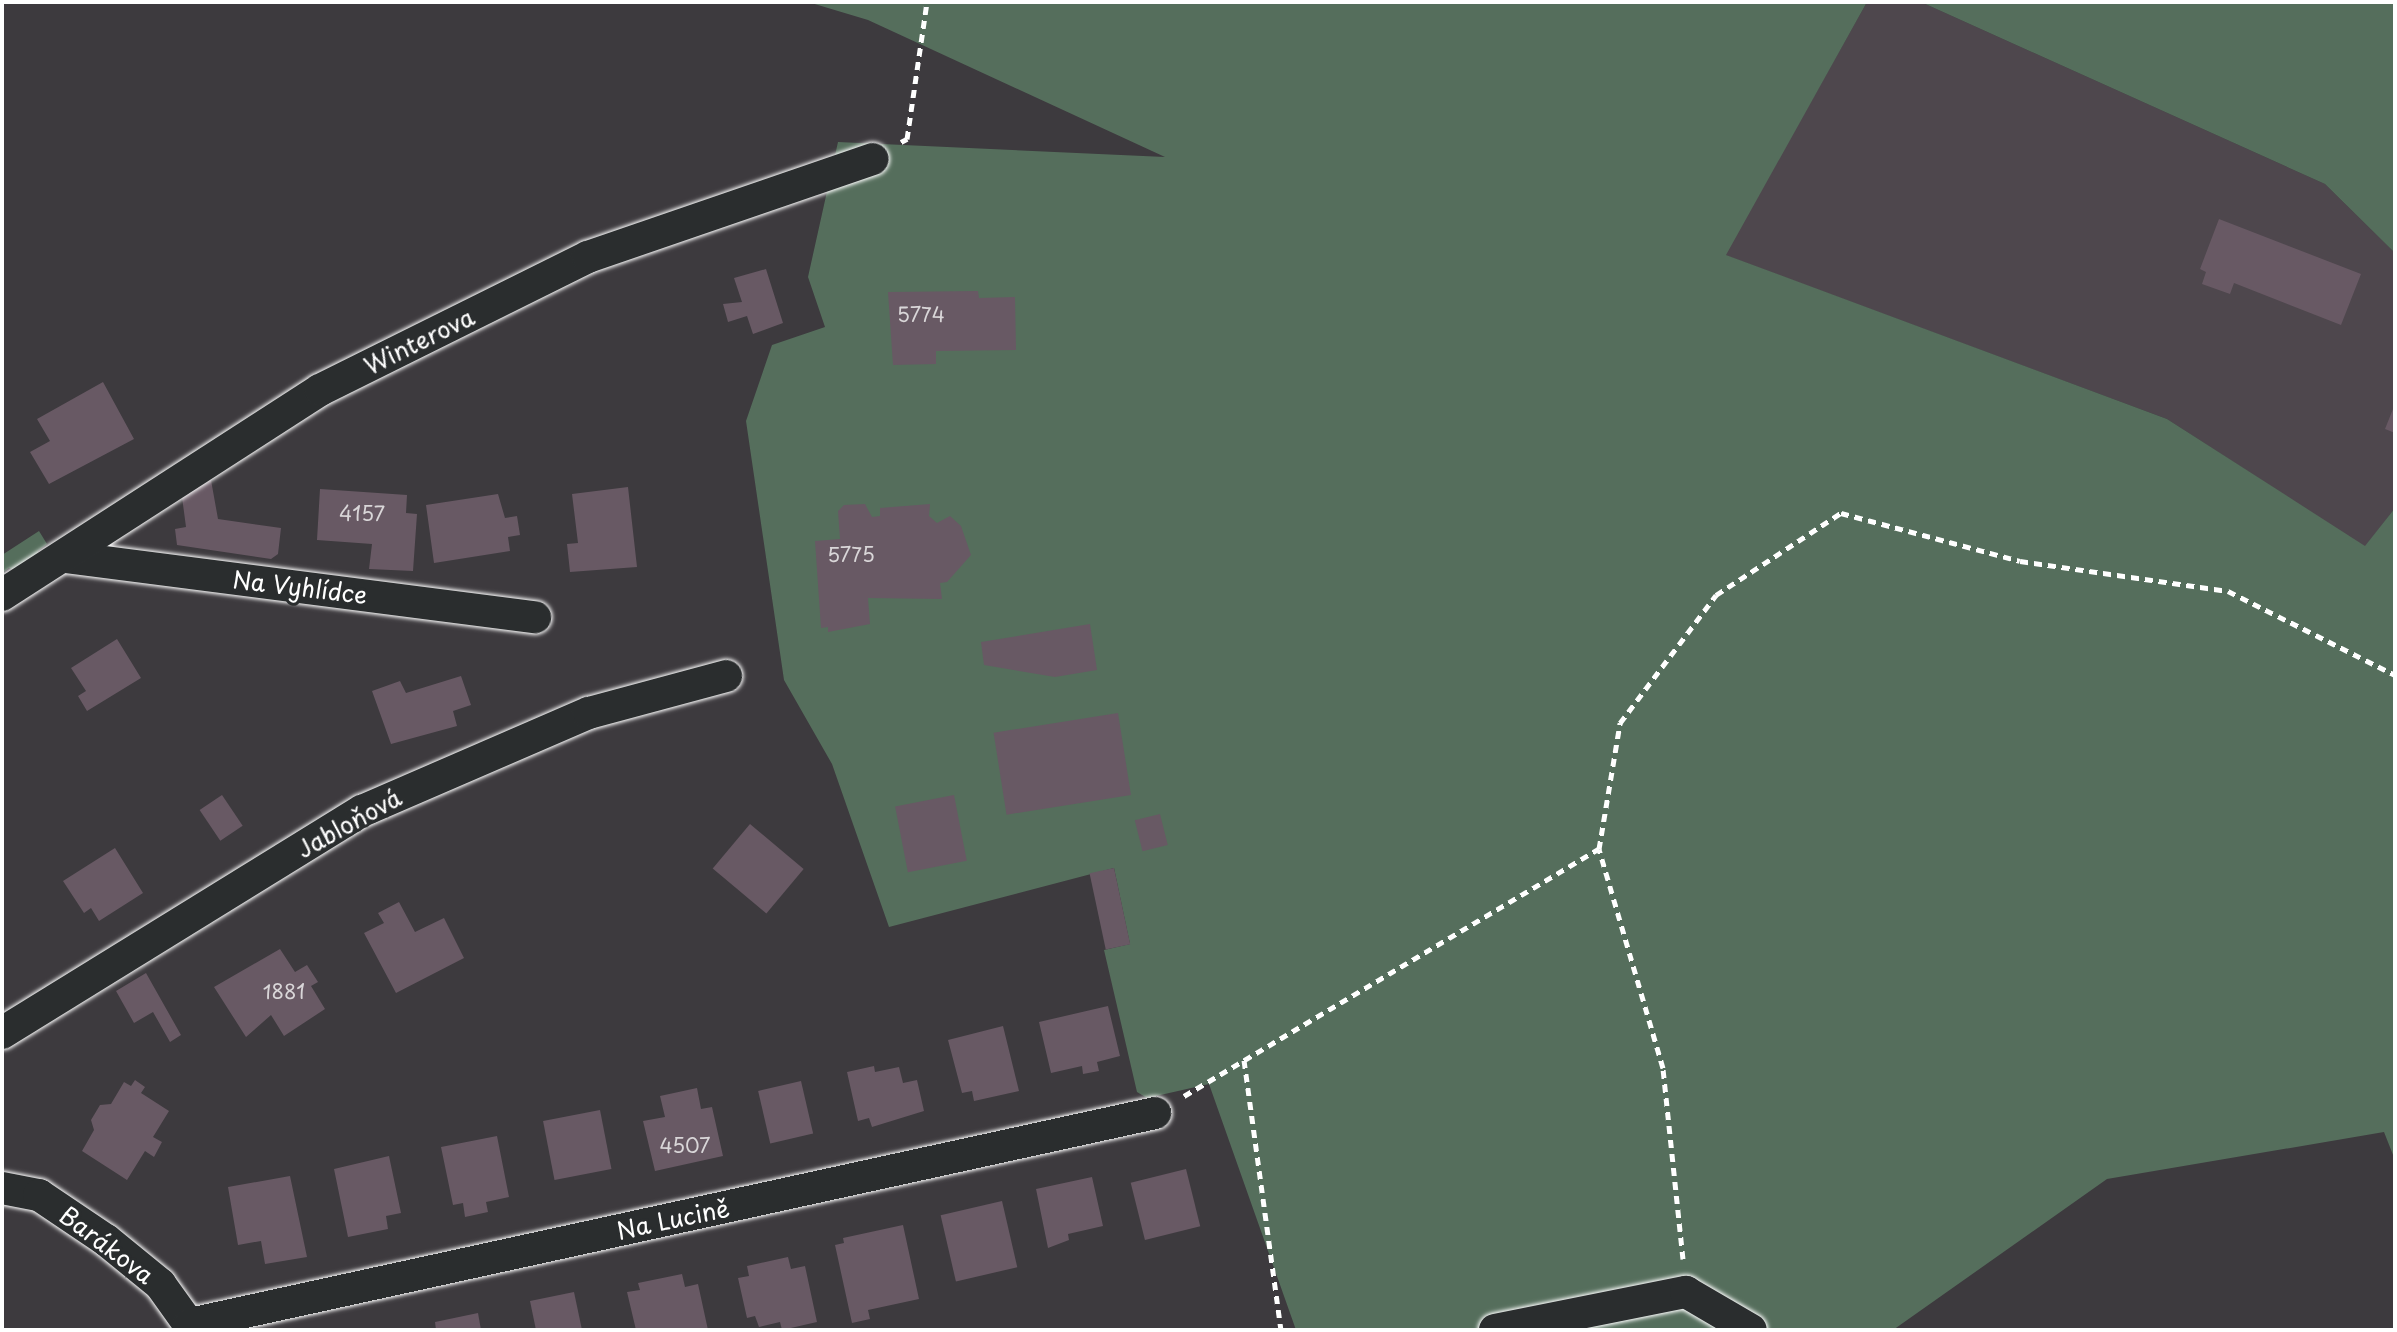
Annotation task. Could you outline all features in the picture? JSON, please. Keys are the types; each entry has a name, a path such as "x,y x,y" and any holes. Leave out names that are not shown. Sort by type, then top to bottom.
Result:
{"street":[{"name":"Winterova","path":"2,595 320,390 588,257 873,159"},
{"name":"Na Vyhlídce","path":"65,557 535,617"},
{"name":"Jabloňová","path":"2,1033 362,811 589,713 726,676"},
{"name":"Na Lucině","path":"192,1327 1155,1113"},
{"name":"Barákova","path":"2,1188 39,1195 106,1240 160,1284 192,1327"},
{"path":"1495,1330 1686,1292 1751,1330"}],"path":[{"path":"873,159 907,139 927,2"},
{"path":"1686,1292 1663,1068 1599,849 1620,723 1716,595 1841,513 2020,561 2228,591 2395,675"},
{"path":"1155,1113 1599,849"},
{"path":"1244,1060 1281,1330"}],"shaded area":[{"path":"1867,2 1921,2 2325,184 2395,253 2395,508 2365,547 2167,419 1725,255"}],"green space":[{"path":"808,2 1867,2 1726,255 2167,419 2365,546 2395,508 2395,1160 2384,1132 2107,1179 1893,1330 1296,1330 1209,1084 1147,1098 1137,1092 1104,950 1130,944 1114,868 889,927 832,764 784,680 746,421 772,345 825,327 808,277 838,142 1165,157 868,20"},
{"path":"1921,2 2395,2 2395,253 2325,184"},
{"path":"39,531 47,544 38,551 36,565 22,573 9,568 2,573 2,555"}],"building":[{"path":"2219,219 2361,274 2341,325 2234,283 2230,294 2202,284 2206,272 2200,269"},
{"path":"766,269 783,323 753,334 747,316 728,322 723,304 742,302 734,278"},
{"path":"978,291 979,298 1015,297 1016,350 936,351 936,364 893,365 888,292"},
{"path":"103,382 134,439 49,484 30,452 50,441 37,419"},
{"path":"2395,404 2395,433 2385,429"},
{"path":"211,480 218,519 281,528 278,554 271,559 177,545 175,529 186,527 182,497"},
{"path":"628,487 637,567 570,572 567,544 578,543 572,494"},
{"path":"320,489 407,495 406,513 417,514 413,571 369,569 372,544 317,540"},
{"path":"498,494 505,518 517,516 520,535 508,537 510,551 434,563 426,505"},
{"path":"865,504 872,517 880,516 880,508 930,504 929,516 937,523 950,516 961,526 971,555 947,582 940,583 942,599 868,598 870,624 828,632 828,627 821,628 815,541 840,539 838,511 844,505"},
{"path":"1090,624 1097,670 1055,677 984,665 981,642"},
{"path":"117,639 141,678 87,711 78,696 86,691 71,668"},
{"path":"461,676 471,705 453,711 457,726 391,744 372,691 400,681 406,693"},
{"path":"1118,713 1131,795 1007,815 994,733"},
{"path":"222,795 243,826 220,841 200,810"},
{"path":"954,795 967,861 908,872 895,806"},
{"path":"1160,814 1168,845 1143,851 1135,820"},
{"path":"750,824 804,869 766,913 713,868"},
{"path":"115,848 143,893 99,921 91,908 84,913 63,881"},
{"path":"1114,868 1130,944 1106,949 1090,873"},
{"path":"399,902 415,932 444,918 464,958 396,993 364,933 384,923 378,913"},
{"path":"280,949 295,972 307,965 318,982 311,986 325,1009 284,1036 271,1015 246,1037 214,987"},
{"path":"146,973 181,1035 170,1042 153,1012 134,1023 116,991"},
{"path":"1108,1006 1120,1056 1097,1062 1099,1071 1083,1074 1082,1066 1051,1073 1039,1022"},
{"path":"1003,1026 1019,1091 974,1101 972,1091 962,1093 948,1040"},
{"path":"874,1066 875,1072 899,1067 903,1083 917,1080 924,1111 872,1127 869,1118 858,1121 847,1072"},
{"path":"135,1080 145,1087 141,1093 169,1111 153,1137 162,1142 154,1157 145,1151 127,1180 82,1151 94,1130 91,1120 100,1105 111,1104 124,1082 131,1086"},
{"path":"801,1081 813,1134 770,1144 758,1091"},
{"path":"697,1088 701,1109 712,1107 723,1156 655,1171 643,1121 665,1117 660,1096"},
{"path":"600,1110 611,1169 555,1180 543,1121"},
{"path":"497,1136 509,1197 486,1202 488,1212 465,1217 463,1203 453,1205 441,1147"},
{"path":"389,1156 401,1213 386,1216 388,1229 348,1237 334,1169"},
{"path":"1186,1169 1200,1226 1145,1240 1131,1183"},
{"path":"290,1176 307,1257 265,1264 261,1241 238,1245 228,1187"},
{"path":"1092,1177 1103,1226 1068,1234 1069,1240 1048,1248 1036,1189"},
{"path":"1002,1201 1017,1267 956,1281 941,1215"},
{"path":"903,1225 919,1299 868,1310 870,1319 852,1323 835,1245 844,1243 843,1238"},
{"path":"788,1257 791,1269 805,1266 817,1322 782,1330 780,1322 759,1327 755,1316 747,1318 738,1278 749,1276 747,1266"},
{"path":"682,1274 685,1287 698,1284 708,1330 636,1330 627,1292 640,1290 638,1283"},
{"path":"574,1292 582,1330 536,1330 530,1301"},
{"path":"478,1313 481,1330 436,1330 435,1322"}]}
